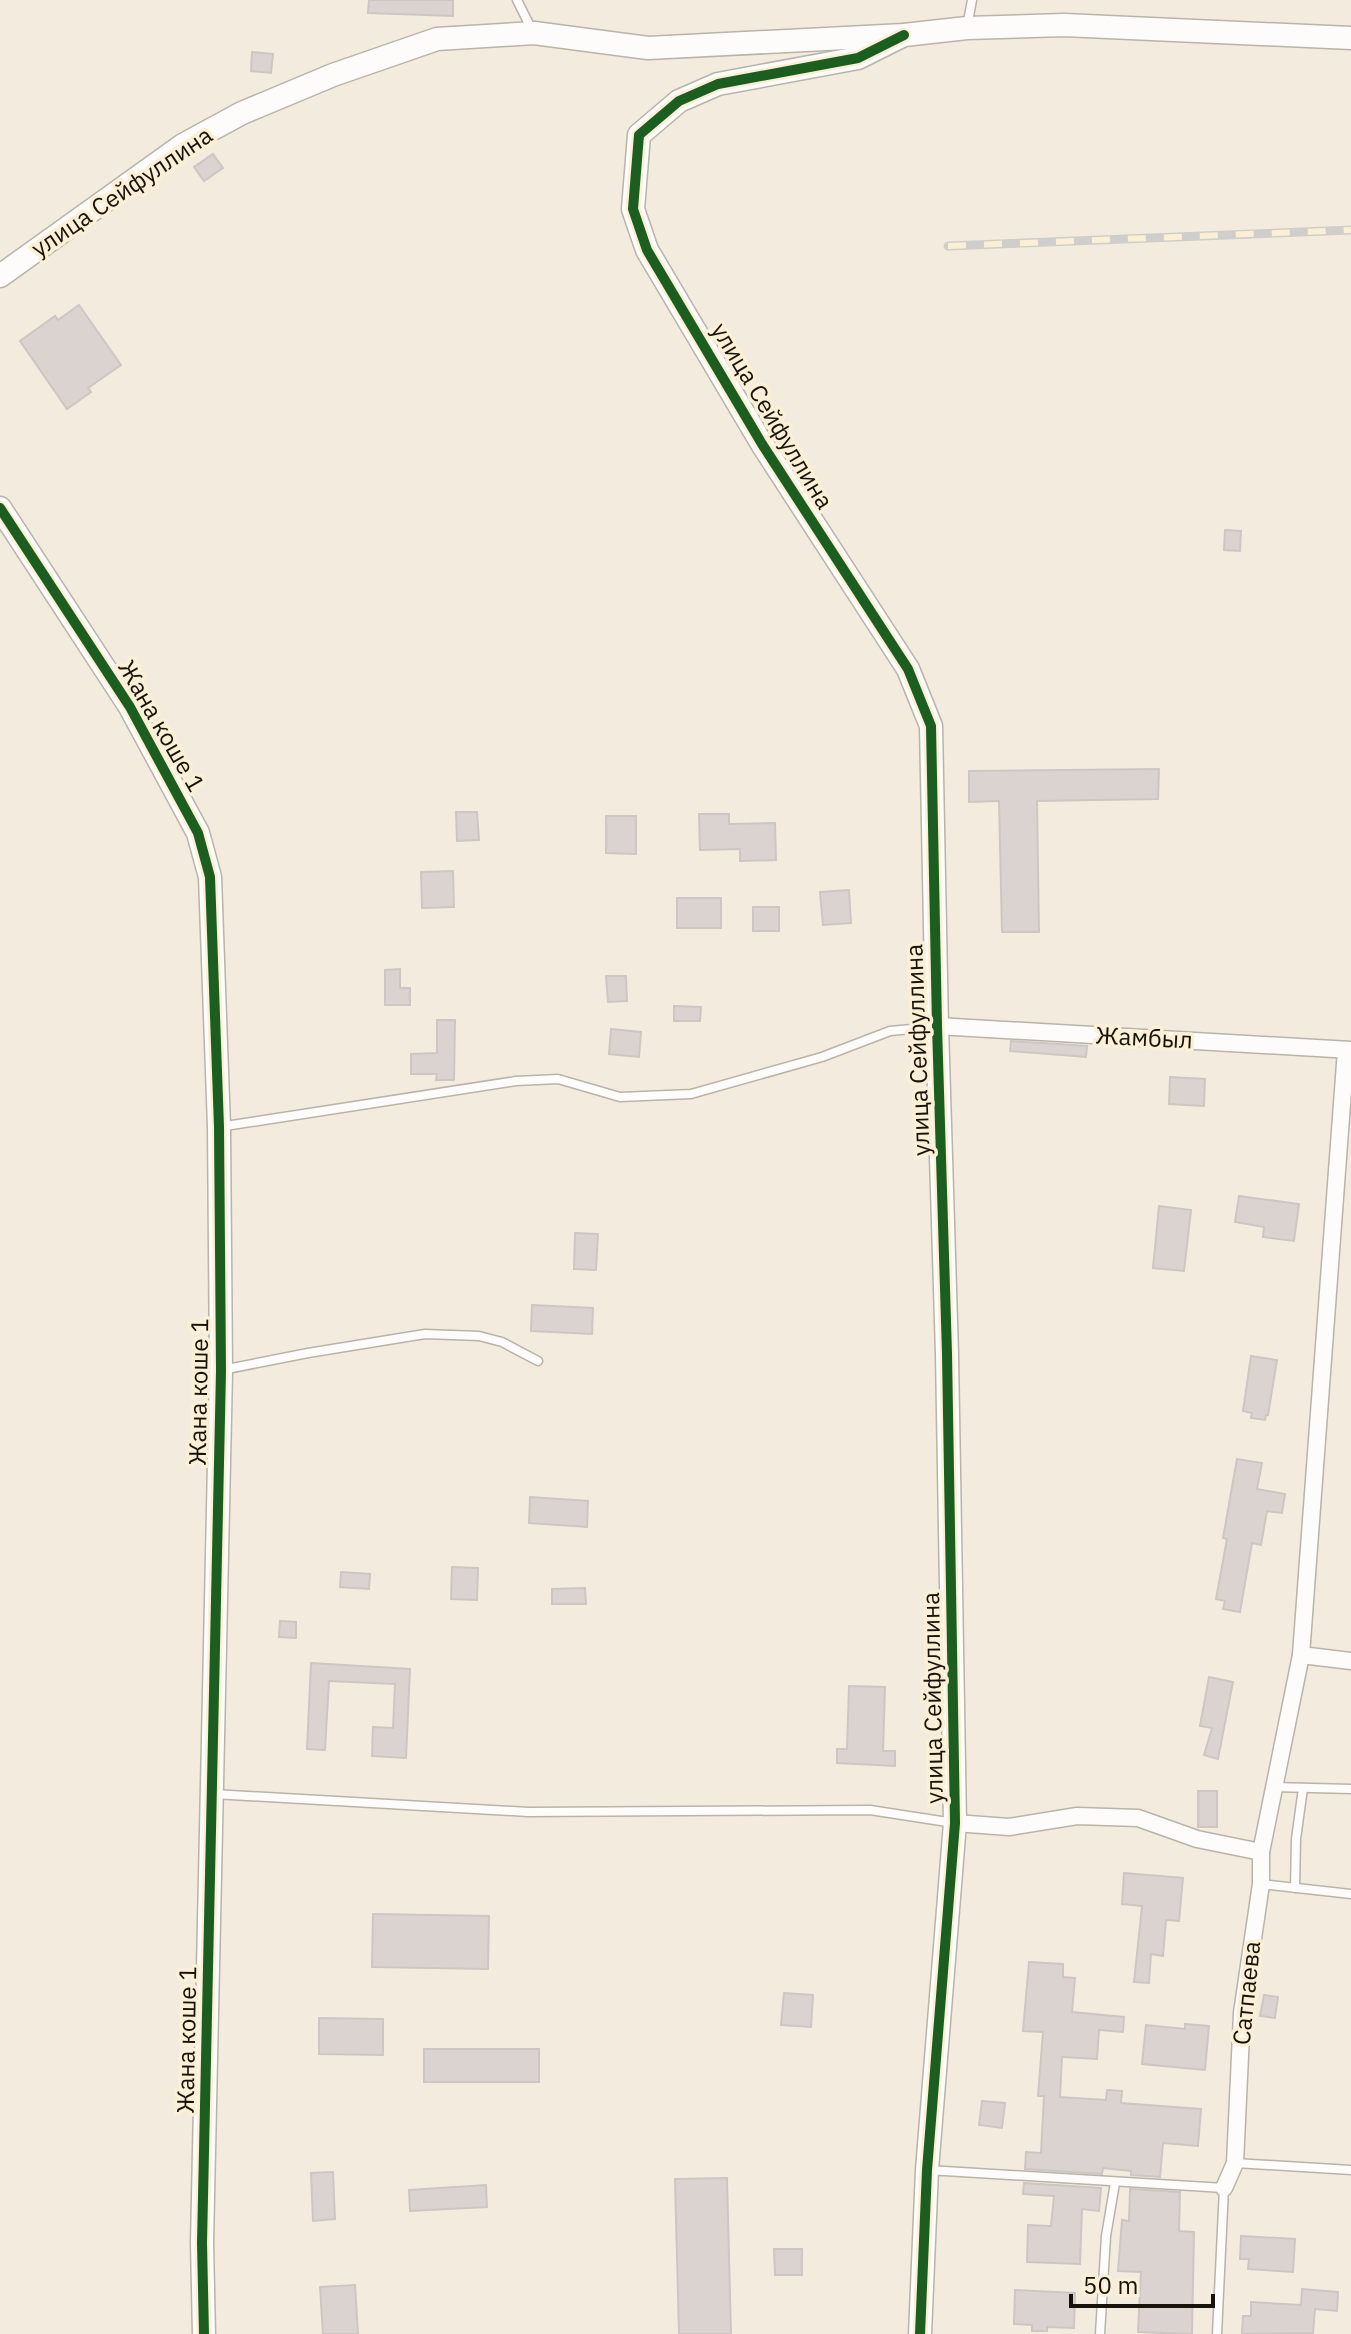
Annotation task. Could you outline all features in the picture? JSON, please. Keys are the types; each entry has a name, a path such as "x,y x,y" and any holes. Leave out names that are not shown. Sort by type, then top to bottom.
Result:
{"street":[{"name":"улица Сейфуллина","path":"0,276 183,145 242,113 333,75 437,39 534,33 648,48 1064,25 1351,38"},
{"name":"улица Сейфуллина","path":"904,35 858,58 718,84 679,101 639,135 633,209 647,250 762,444 908,669 931,726 948,1369 955,1823 927,2170 920,2334"},
{"name":"Жана коше 1","path":"0,508 130,707 198,833 210,877 219,1127 221,1371 202,2243 204,2334"},
{"name":"Жамбыл","path":"937,1026 1348,1050"},
{"name":"Сатпаева","path":"1224,2188 1235,2163 1242,2013 1261,1884 1261,1852 1301,1655 1348,1050"},
{"path":"1301,1655 1351,1661"},
{"path":"955,1823 1009,1827 1077,1816 1138,1818 1197,1839 1261,1852"}],"lane":[{"path":"517,0 534,33"},
{"path":"967,28 972,0"},
{"path":"219,1127 516,1081 558,1079 620,1097 691,1094 822,1057 890,1031 937,1026"},
{"path":"221,1371 425,1334 479,1336 502,1342 538,1361"},
{"path":"1273,1787 1351,1789"},
{"path":"1295,1888 1296,1839 1303,1788"},
{"path":"212,1794 528,1812 870,1810 955,1823"},
{"path":"1261,1884 1351,1894"},
{"path":"1235,2163 1351,2170"},
{"path":"927,2170 1224,2188"},
{"path":"1100,2334 1106,2236 1115,2183"},
{"name":"Сатпаева","path":"1217,2334 1224,2188"}],"building":[{"path":"369,0 453,0 453,16 368,13"},
{"path":"252,52 273,54 271,73 251,71"},
{"path":"213,154 223,168 204,181 194,167"},
{"path":"79,305 121,365 88,388 91,392 67,409 20,341 55,316 58,320"},
{"path":"1225,530 1241,531 1240,551 1224,550"},
{"path":"1159,769 1158,799 1037,801 1039,932 1002,932 999,801 969,802 969,771"},
{"path":"456,812 477,812 479,840 457,841"},
{"path":"699,814 729,814 729,824 775,823 776,860 740,861 740,849 700,850"},
{"path":"606,816 636,816 636,854 606,853"},
{"path":"453,871 454,907 422,908 421,872"},
{"path":"849,890 851,923 823,925 820,892"},
{"path":"677,898 721,898 721,928 677,928"},
{"path":"753,907 779,907 779,931 753,931"},
{"path":"400,969 400,988 410,988 410,1005 385,1005 385,970"},
{"path":"606,976 626,976 627,1001 608,1002"},
{"path":"674,1006 701,1007 700,1021 674,1021"},
{"path":"437,1020 455,1020 454,1080 436,1080 437,1074 411,1074 411,1054 437,1053"},
{"path":"611,1029 641,1032 639,1057 609,1054"},
{"path":"1011,1041 1087,1046 1086,1057 1010,1051"},
{"path":"1170,1077 1205,1079 1204,1106 1169,1104"},
{"path":"1239,1196 1299,1204 1294,1241 1263,1237 1264,1227 1235,1222"},
{"path":"1159,1206 1191,1210 1184,1271 1153,1268"},
{"path":"575,1233 598,1234 596,1270 574,1269"},
{"path":"532,1305 593,1308 592,1334 531,1331"},
{"path":"1251,1356 1277,1360 1265,1420 1251,1418 1252,1413 1243,1411"},
{"path":"1237,1459 1262,1463 1257,1489 1285,1494 1282,1513 1267,1511 1261,1545 1252,1543 1240,1612 1223,1609 1225,1601 1216,1599"},
{"path":"530,1497 588,1501 587,1527 529,1523"},
{"path":"452,1567 478,1568 477,1600 451,1599"},
{"path":"341,1572 370,1574 369,1589 340,1587"},
{"path":"585,1588 586,1604 552,1604 552,1589"},
{"path":"280,1621 296,1622 296,1638 279,1637"},
{"path":"311,1663 410,1669 406,1758 372,1756 373,1727 393,1728 395,1684 329,1681 325,1750 307,1749"},
{"path":"1209,1677 1233,1682 1218,1759 1204,1755 1212,1728 1200,1726"},
{"path":"849,1686 885,1687 883,1751 895,1751 895,1766 837,1763 837,1749 847,1749"},
{"path":"1198,1791 1217,1791 1217,1827 1198,1827"},
{"path":"1124,1873 1183,1878 1179,1921 1166,1920 1163,1956 1151,1954 1149,1983 1134,1982 1142,1906 1122,1904"},
{"path":"373,1914 489,1916 488,1969 372,1967"},
{"path":"1029,1962 1063,1964 1063,1977 1075,1978 1072,2012 1124,2017 1123,2032 1099,2030 1097,2059 1062,2057 1060,2097 1106,2100 1107,2090 1122,2091 1121,2103 1201,2109 1198,2146 1163,2143 1160,2177 1131,2175 1131,2171 1103,2168 1102,2174 1025,2169 1026,2152 1041,2153 1044,2096 1038,2096 1043,2032 1023,2031"},
{"path":"784,1993 813,1995 811,2027 781,2025"},
{"path":"1264,1995 1278,1997 1275,2018 1260,2016"},
{"path":"319,2018 383,2019 383,2055 319,2054"},
{"path":"1185,2024 1209,2026 1205,2070 1142,2064 1146,2025 1185,2029"},
{"path":"424,2049 539,2049 539,2082 424,2082"},
{"path":"982,2101 1005,2103 1002,2128 979,2125"},
{"path":"333,2172 335,2219 313,2221 311,2173"},
{"path":"727,2178 731,2334 679,2334 675,2179"},
{"path":"1024,2183 1101,2188 1099,2211 1082,2209 1080,2264 1027,2262 1028,2225 1051,2226 1054,2196 1023,2194"},
{"path":"486,2185 487,2207 410,2211 409,2190"},
{"path":"1130,2189 1180,2192 1179,2231 1194,2232 1192,2334 1138,2332 1141,2272 1118,2271 1122,2220 1129,2221"},
{"path":"1241,2236 1295,2239 1293,2272 1248,2269 1249,2259 1240,2259"},
{"path":"774,2249 802,2249 802,2275 775,2275"},
{"path":"355,2285 358,2334 323,2334 320,2287"},
{"path":"1302,2289 1338,2292 1337,2311 1315,2309 1313,2333 1242,2334 1243,2316 1251,2316 1251,2302 1301,2305"},
{"path":"1015,2290 1075,2293 1074,2328 1047,2327 1047,2331 1032,2331 1032,2325 1014,2324"}],"railway":[{"path":"948,246 1351,230"}],"cycle path":[{"path":"904,35 858,58 718,84 679,101 639,135 633,209 647,250 762,444 908,669 931,726 955,1823 927,2170 920,2334"},
{"path":"0,508 130,707 198,833 210,877 219,1127 221,1371 202,2243 204,2334"}]}
